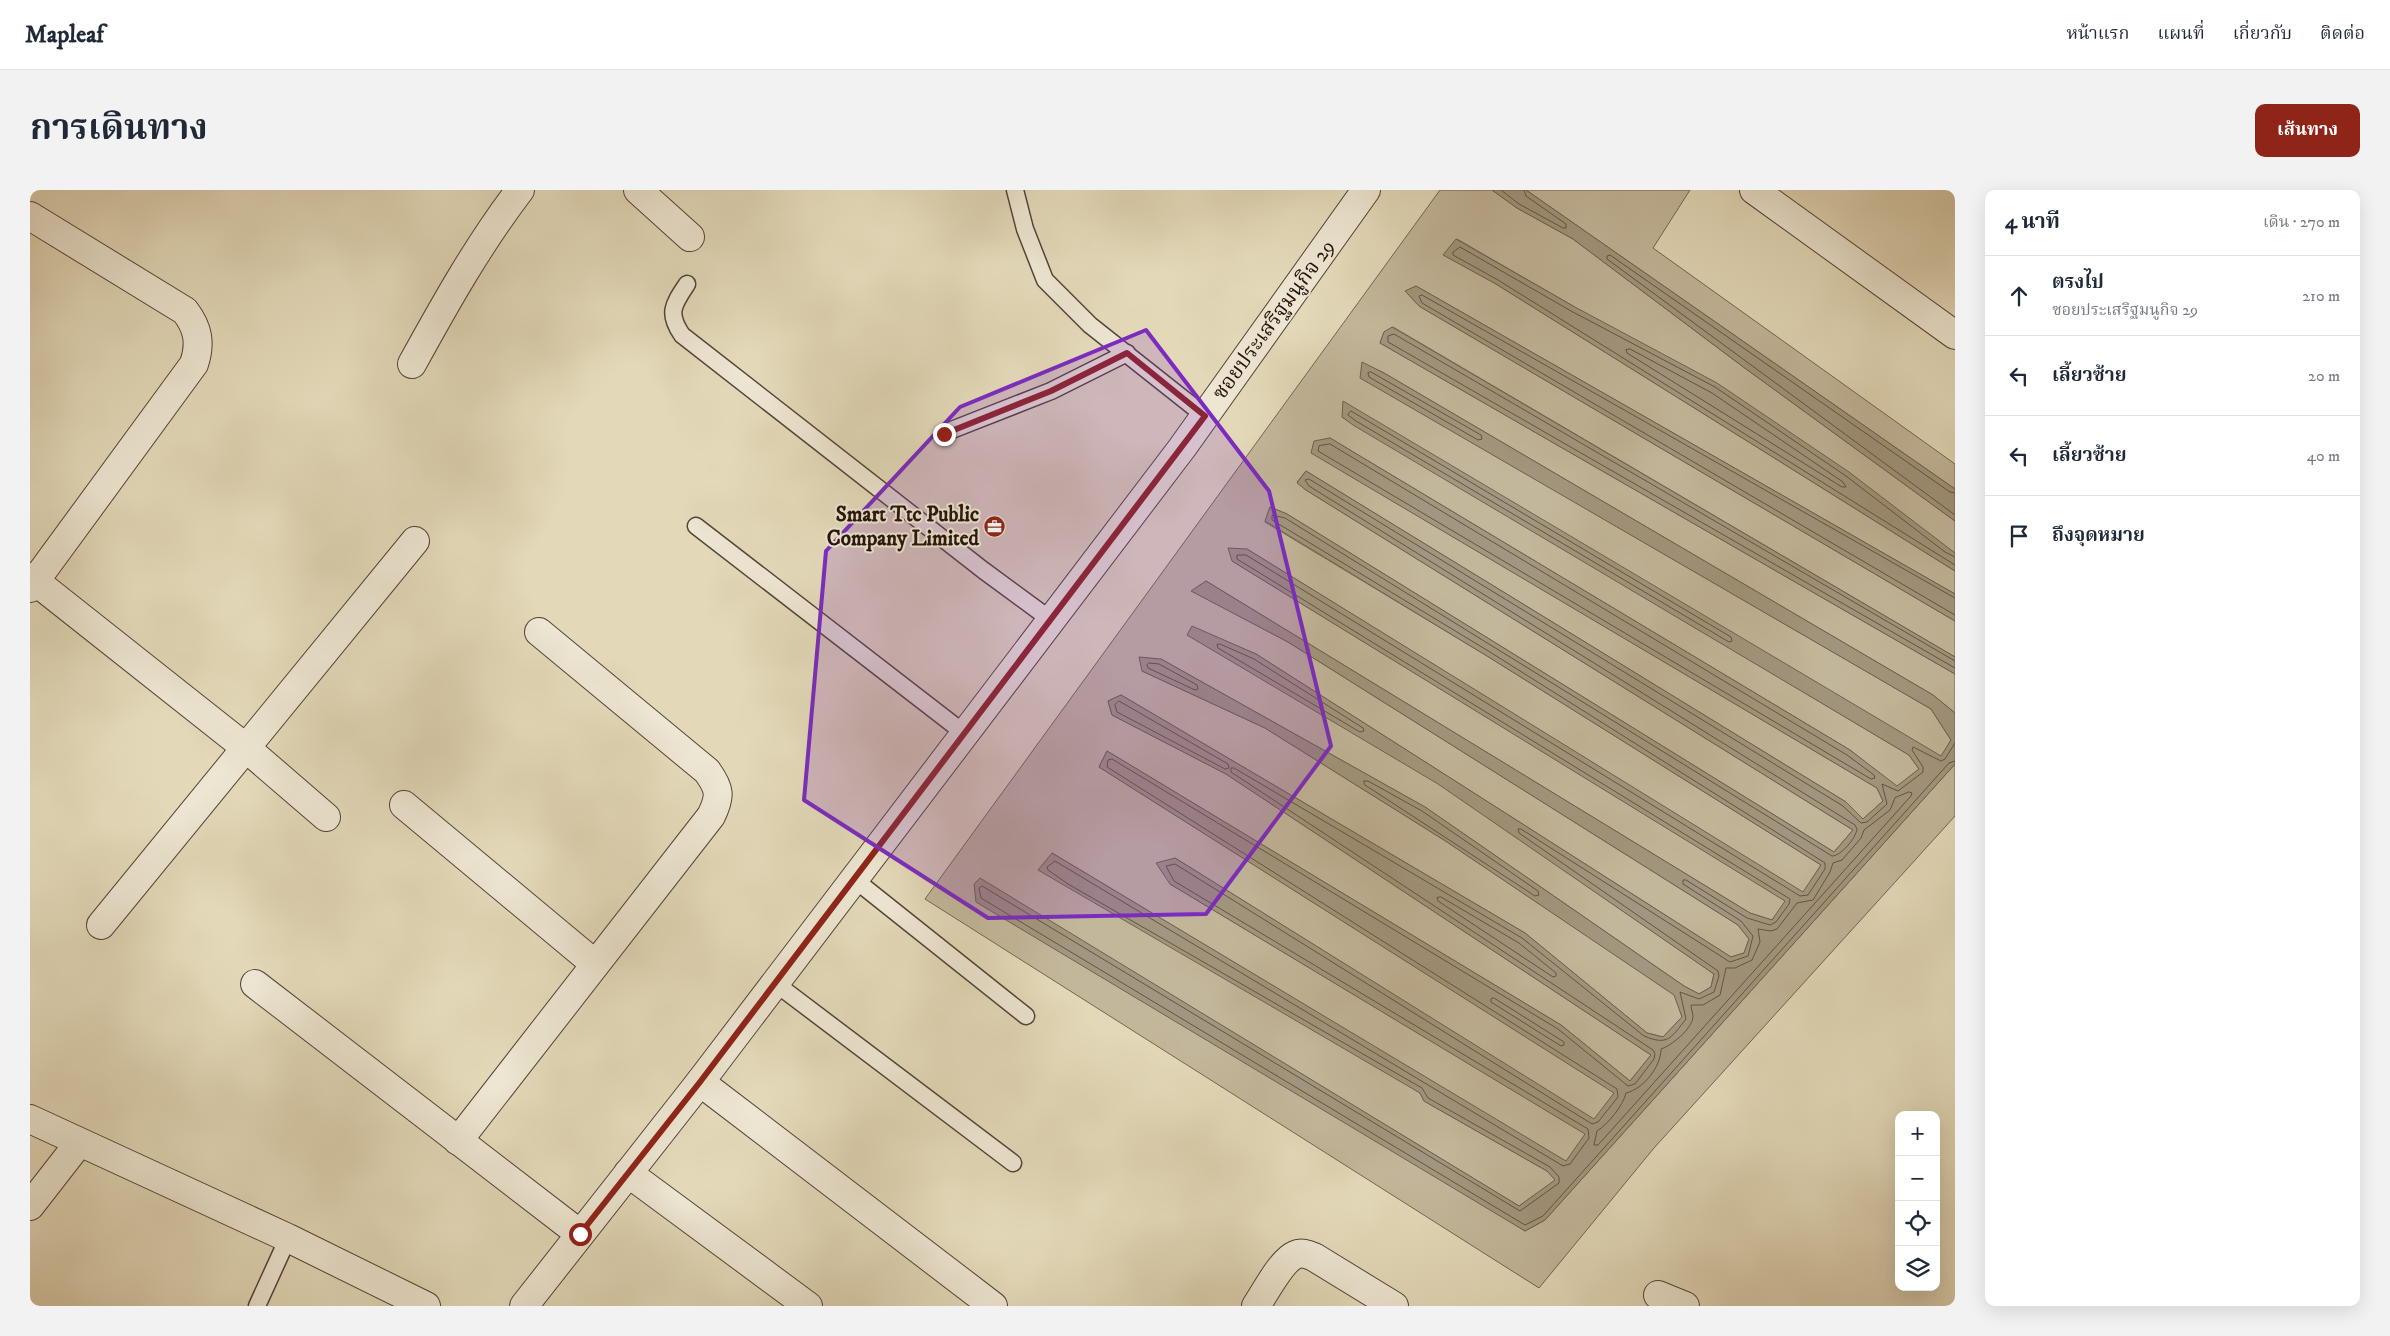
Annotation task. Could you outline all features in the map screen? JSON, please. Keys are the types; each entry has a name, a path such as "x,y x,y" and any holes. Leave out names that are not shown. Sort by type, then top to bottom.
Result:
{"street":[{"path":"412,364 457,281 489,230 520,190"},
{"path":"638,190 690,237"},
{"name":"ซอยประเสริฐมนูกิจ 29","path":"525,1305 700,1082 1205,416 1366,190"},
{"path":"1754,190 1955,335"},
{"path":"30,216 185,310 194,322 199,339 194,364 32,582 246,748 326,817"},
{"path":"101,925 415,541"},
{"path":"458,1142 594,964 711,816 717,804 718,789 707,771 539,632"},
{"path":"404,805 594,964"},
{"path":"255,984 580,1234"},
{"path":"700,1082 993,1306"},
{"path":"30,1118 78,1143 288,1238 426,1306"},
{"path":"30,1206 78,1143"},
{"path":"628,1173 808,1306"},
{"path":"1256,1306 1287,1261 1295,1255 1304,1253 1314,1256 1394,1306"},
{"path":"1658,1295 1685,1306"}],"lane":[{"path":"1014,190 1025,229 1045,280 1090,325 1205,416"},
{"path":"687,284 676,301 673,310 676,326 682,335 983,570 1051,620"},
{"path":"944,434 1051,391 1127,353"},
{"path":"696,526 964,733"},
{"path":"854,879 1026,1016"},
{"path":"775,983 1013,1163"},
{"path":"257,1306 288,1238"}],"highlighted area":[{"path":"1146,330 1269,491 1331,746 1206,914 988,918 804,800 826,551 960,407"}],"shaded area":[{"path":"1440,190 1492,190 1517,208 1573,239 1742,366 1955,521 1955,553 1573,306 1457,239 1444,255 1496,284 1955,571 1955,594 1416,286 1406,291 1419,306 1955,621 1955,657 1393,327 1384,332 1380,343 1955,674 1955,713 1933,695 1384,373 1362,363 1361,378 1931,709 1951,740 1941,757 1342,417 1909,755 1919,769 1897,787 1850,750 1330,438 1314,442 1312,453 1877,788 1883,801 1863,819 1846,802 1306,471 1297,482 1306,490 1853,830 1834,852 1287,514 1270,507 1265,522 1487,656 1821,865 1803,893 1247,549 1232,561 1786,901 1772,920 1750,913 1206,581 1192,591 1288,642 1738,925 1749,939 1744,953 1731,957 1256,654 1192,627 1188,635 1438,783 1714,974 1711,987 1699,994 1684,986 1425,807 1161,659 1142,671 1265,728 1444,840 1675,995 1682,1017 1663,1037 1647,1033 1525,933 1121,695 1108,701 1112,715 1226,774 1651,1055 1630,1081 1561,1025 1107,751 1099,767 1615,1093 1594,1120 1175,858 1170,884 1586,1134 1566,1162 1052,853 1420,1093 1424,1101 1547,1171 1556,1180 1519,1206 980,879 1525,1231 1545,1220 1955,764 1955,816 1654,1148 1539,1288 925,899"},
{"path":"1526,190 1690,190 1653,248 1955,464 1955,489"}],"water":[{"path":"1492,190 1526,190 1955,489 1955,521 1742,366 1573,239 1517,208"},
{"path":"1456,239 1573,306 1717,383 1849,472 1955,553 1955,571 1496,284 1443,255"},
{"path":"1416,286 1955,594 1955,621 1419,306 1405,291"},
{"path":"1392,327 1955,657 1955,674 1380,343 1384,332"},
{"path":"1362,362 1384,373 1933,695 1955,713 1955,764 1545,1220 1525,1231 976,902 974,884 980,878 1519,1206 1555,1180 1547,1171 1424,1101 1420,1093 1038,870 1052,853 1566,1161 1585,1134 1170,884 1156,863 1175,858 1594,1119 1614,1093 1099,767 1107,751 1561,1025 1630,1081 1651,1055 1226,774 1112,715 1108,701 1121,695 1525,933 1647,1033 1663,1037 1682,1017 1674,995 1444,840 1265,728 1142,671 1139,657 1161,659 1425,807 1684,986 1699,994 1711,987 1714,974 1438,784 1187,635 1192,626 1256,654 1731,957 1744,953 1749,939 1738,925 1288,642 1191,591 1206,581 1750,913 1772,920 1785,901 1232,561 1228,548 1247,549 1803,892 1821,865 1487,656 1265,521 1270,507 1287,514 1834,852 1853,830 1306,490 1297,483 1306,471 1846,802 1863,819 1883,801 1877,788 1311,453 1314,441 1330,438 1850,750 1897,786 1919,769 1909,755 1353,425 1342,417 1343,401 1941,756 1951,740 1931,709 1360,378"}],"place":[{"name":"Smart Ttc Public Company Limited","path":"995,527"}],"route":[{"path":"580,1234 700,1082 1205,416 1127,353 1051,391 944,434"}]}
